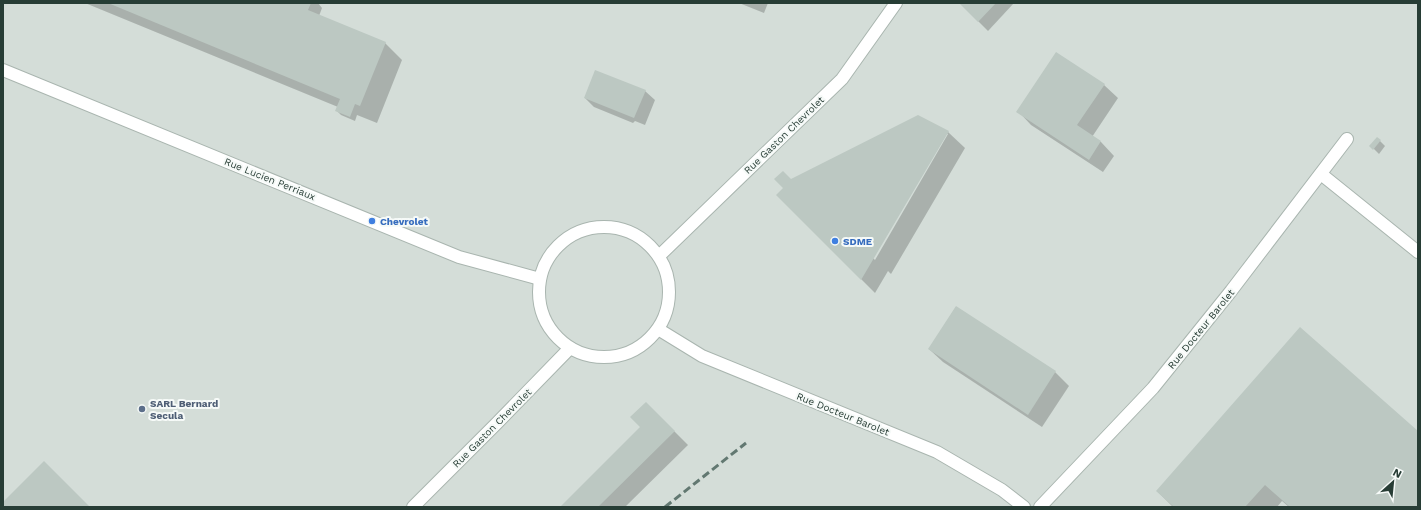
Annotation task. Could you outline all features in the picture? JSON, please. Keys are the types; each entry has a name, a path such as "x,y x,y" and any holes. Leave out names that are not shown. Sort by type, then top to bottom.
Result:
{"street":[{"name":"Rue Gaston Chevrolet","path":"658,256 842,79 896,3"},
{"name":"Rue Lucien Perriaux","path":"3,70 459,257 540,279"},
{"name":"Rue Docteur Barolet","path":"1040,507 1153,388 1231,291 1347,139"},
{"path":"1321,174 1418,252"},
{"path":"602,227 624,230 644,240 658,256 667,274 670,293 666,312 658,329 639,347 627,353 608,357 589,355 570,348 555,335 544,318 539,299 540,279 548,259 562,242 581,231 602,227"},
{"name":"Rue Docteur Barolet","path":"658,329 702,356 937,452 1002,490 1024,507"},
{"name":"Rue Gaston Chevrolet","path":"413,507 570,348"}],"shaded area":[{"path":"3,3 1418,3 1418,507 3,507"}],"building":[{"path":"108,3 311,3 308,10 386,42 360,106 355,104 350,117 335,111 340,99"},
{"path":"959,3 996,3 978,22"},
{"path":"1056,52 1105,84 1077,125 1101,141 1089,160 1016,112"},
{"path":"595,70 646,90 634,118 584,98"},
{"path":"918,115 949,131 861,280 776,195 783,188 774,179 783,171 791,179"},
{"path":"1377,137 1381,140 1373,150 1369,146"},
{"path":"956,306 1056,371 1028,415 928,349"},
{"path":"1300,327 1418,431 1418,507 1290,507 1265,485 1245,507 1174,507 1156,491"},
{"path":"646,402 675,431 598,507 560,507 640,427 630,417"},
{"path":"44,461 90,507 3,507 3,502"}],"railway":[{"path":"665,507 746,443"}],"place":[{"name":"Chevrolet","path":"372,221"},
{"name":"SDME","path":"835,241"},
{"name":"SARL Bernard Secula","path":"142,409"}]}
